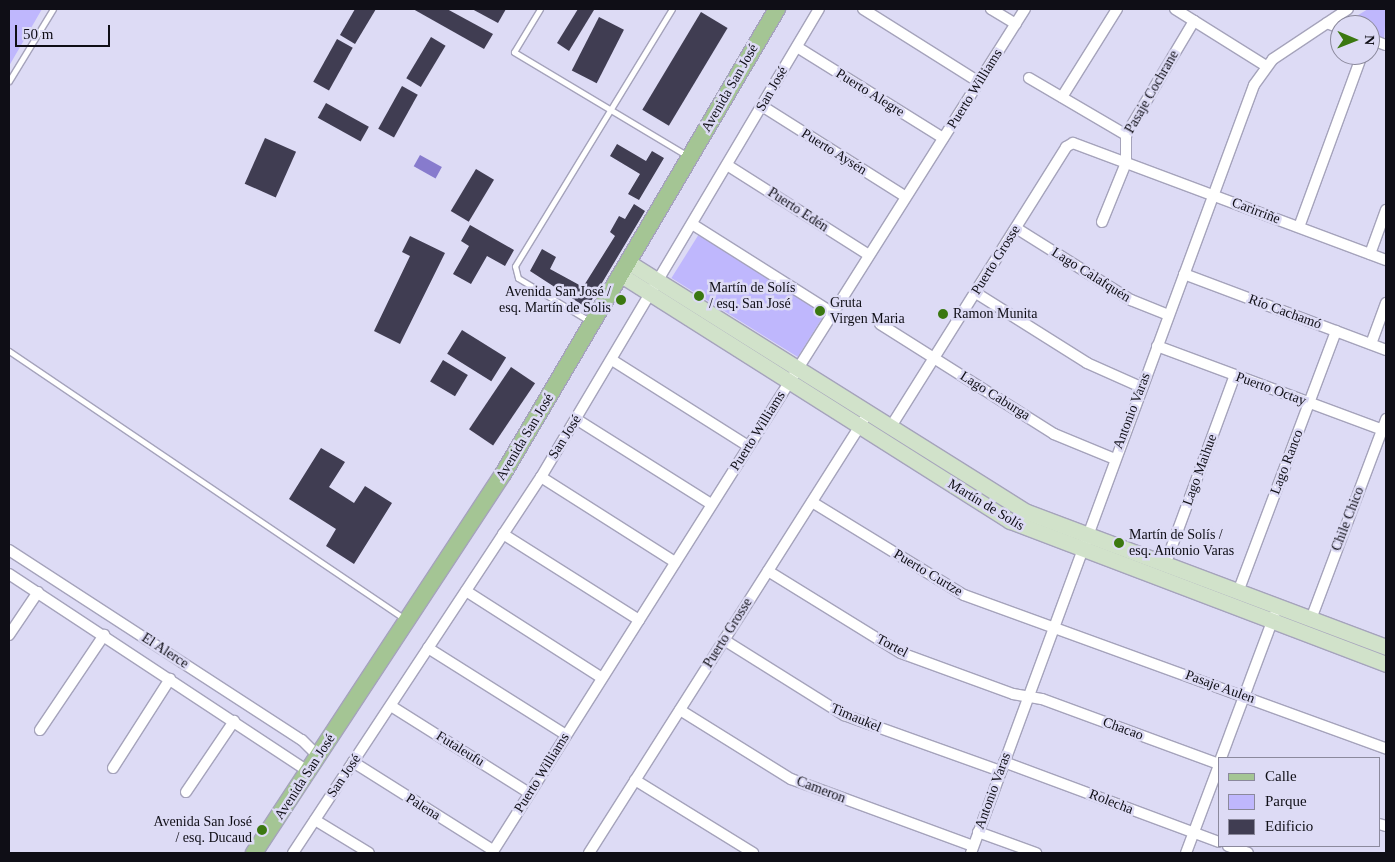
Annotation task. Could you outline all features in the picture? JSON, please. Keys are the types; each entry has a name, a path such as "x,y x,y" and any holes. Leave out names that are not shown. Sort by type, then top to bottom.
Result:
{"main road":[{"name":"Avenida San José","path":"254,853 494,489 777,9"}],"street":[{"name":"San José","path":"293,853 540,477 655,288 819,9"},
{"path":"863,9 979,82"},
{"path":"991,9 1016,24"},
{"name":"Puerto Williams","path":"492,852 1025,9"},
{"path":"1062,97 1116,9"},
{"path":"1175,9 1266,66"},
{"name":"Antonio Varas","path":"972,850 1083,543 1254,85 1266,66 1348,9"},
{"name":"Pasaje Cochrane","path":"1102,222 1126,163 1126,135 1194,21"},
{"name":"Puerto Alegre","path":"797,47 943,138"},
{"path":"1299,227 1358,65"},
{"path":"1029,78 1126,135"},
{"name":"Puerto Aysén","path":"762,106 906,197"},
{"name":"Puerto Grosse","path":"890,428 935,359 1066,147 1073,143 1082,145 1126,163"},
{"name":"Carirriñe","path":"1126,163 1386,260"},
{"name":"Puerto Edén","path":"728,165 869,255"},
{"path":"1370,254 1386,210"},
{"path":"692,224 833,313"},
{"name":"Lago Calafquén","path":"1016,228 1131,300 1168,315"},
{"name":"Martín de Solís","path":"625,268 864,420 1010,521 1165,565 1386,646"},
{"name":"Río Cachamó","path":"1184,274 1386,350"},
{"path":"976,293 1087,363 1142,387"},
{"path":"1371,344 1386,303"},
{"name":"Lago Caburga","path":"880,324 1054,434 1115,459"},
{"name":"Lago Ranco","path":"1238,592 1336,331"},
{"name":"Puerto Octay","path":"1157,346 1384,430"},
{"path":"612,360 748,446"},
{"name":"Lago Maihue","path":"1165,565 1236,375"},
{"path":"576,419 712,504"},
{"name":"Chile Chico","path":"1311,619 1384,430 1386,419"},
{"name":"Puerto Grosse","path":"592,852 635,780 864,420"},
{"name":"Martín de Solís","path":"864,420 890,428 1017,507 1083,543 1272,621 1386,664"},
{"path":"540,477 675,562"},
{"name":"Puerto Curtze","path":"812,502 964,595 1053,626"},
{"path":"503,534 638,620"},
{"name":"El Alerce","path":"9,550 302,740 318,756"},
{"name":"Tortel","path":"768,571 901,653 1027,697"},
{"name":"El Alerce","path":"9,574 308,771"},
{"path":"466,591 602,678"},
{"path":"9,635 38,592"},
{"path":"1221,757 1278,607"},
{"name":"Pasaje Aulen","path":"1053,626 1386,749"},
{"path":"40,730 104,636"},
{"name":"Timaukel","path":"724,640 844,715 1002,767"},
{"path":"428,648 566,735"},
{"path":"112,768 170,679"},
{"name":"Chacao","path":"1027,697 1042,699 1218,765"},
{"name":"Futaleufu","path":"391,706 529,793"},
{"name":"Cameron","path":"680,710 791,779 972,850"},
{"path":"186,792 234,721"},
{"name":"Palena","path":"353,762 492,852"},
{"name":"Rolecha","path":"1002,767 1218,842"},
{"path":"1186,853 1218,768"},
{"path":"635,780 753,853"},
{"path":"315,820 369,853"},
{"path":"978,832 1036,853"},
{"path":"1231,847 1248,853"}],"lane":[{"path":"9,81 54,9"},
{"path":"540,9 514,52 690,157"},
{"path":"593,323 518,278 514,266 672,9"},
{"path":"9,351 408,621"}],"green space":[{"path":"9,9 42,9 9,66"},
{"path":"1368,9 1386,9 1384,42 1380,40 1380,15 1358,15"},
{"path":"699,234 825,313 798,357 671,278"}],"shaded area":[{"path":"420,155 442,167 436,178 414,166"}],"building":[{"path":"355,9 376,9 355,44 340,35"},
{"path":"413,9 447,9 493,34 484,49"},
{"path":"472,9 506,9 498,23"},
{"path":"578,9 594,10 569,51 557,43"},
{"path":"701,12 728,28 669,126 642,110"},
{"path":"599,17 624,30 597,83 572,70"},
{"path":"431,37 446,46 421,87 406,78"},
{"path":"337,39 353,48 329,91 313,82"},
{"path":"402,86 418,95 394,138 378,129"},
{"path":"326,103 369,127 361,142 318,118"},
{"path":"265,138 296,152 276,198 245,184"},
{"path":"617,144 646,161 652,151 664,158 639,200 628,194 640,174 610,156"},
{"path":"476,169 494,180 469,222 451,211"},
{"path":"634,204 645,211 587,308 530,271 542,249 556,257 550,269 583,287 615,236 610,232 619,216 625,219"},
{"path":"470,225 514,250 505,266 487,256 471,284 453,274 469,246 461,241"},
{"path":"410,236 445,253 400,344 374,331 410,256 402,252"},
{"path":"462,330 506,358 491,381 447,354"},
{"path":"443,360 468,375 455,396 430,381"},
{"path":"511,367 535,383 493,445 469,429"},
{"path":"321,448 345,462 329,487 354,503 365,486 392,503 354,564 326,546 336,529 289,499"}],"place":[{"name":"Martín de Solís / esq. San José","path":"699,296"},
{"name":"Avenida San José / esq. Martín de Solis","path":"621,300"},
{"name":"Gruta Virgen Maria","path":"820,311"},
{"name":"Ramon Munita","path":"943,314"},
{"name":"Martín de Solís / esq. Antonio Varas","path":"1119,543"},
{"name":"Avenida San José / esq. Ducaud","path":"262,830"}]}
